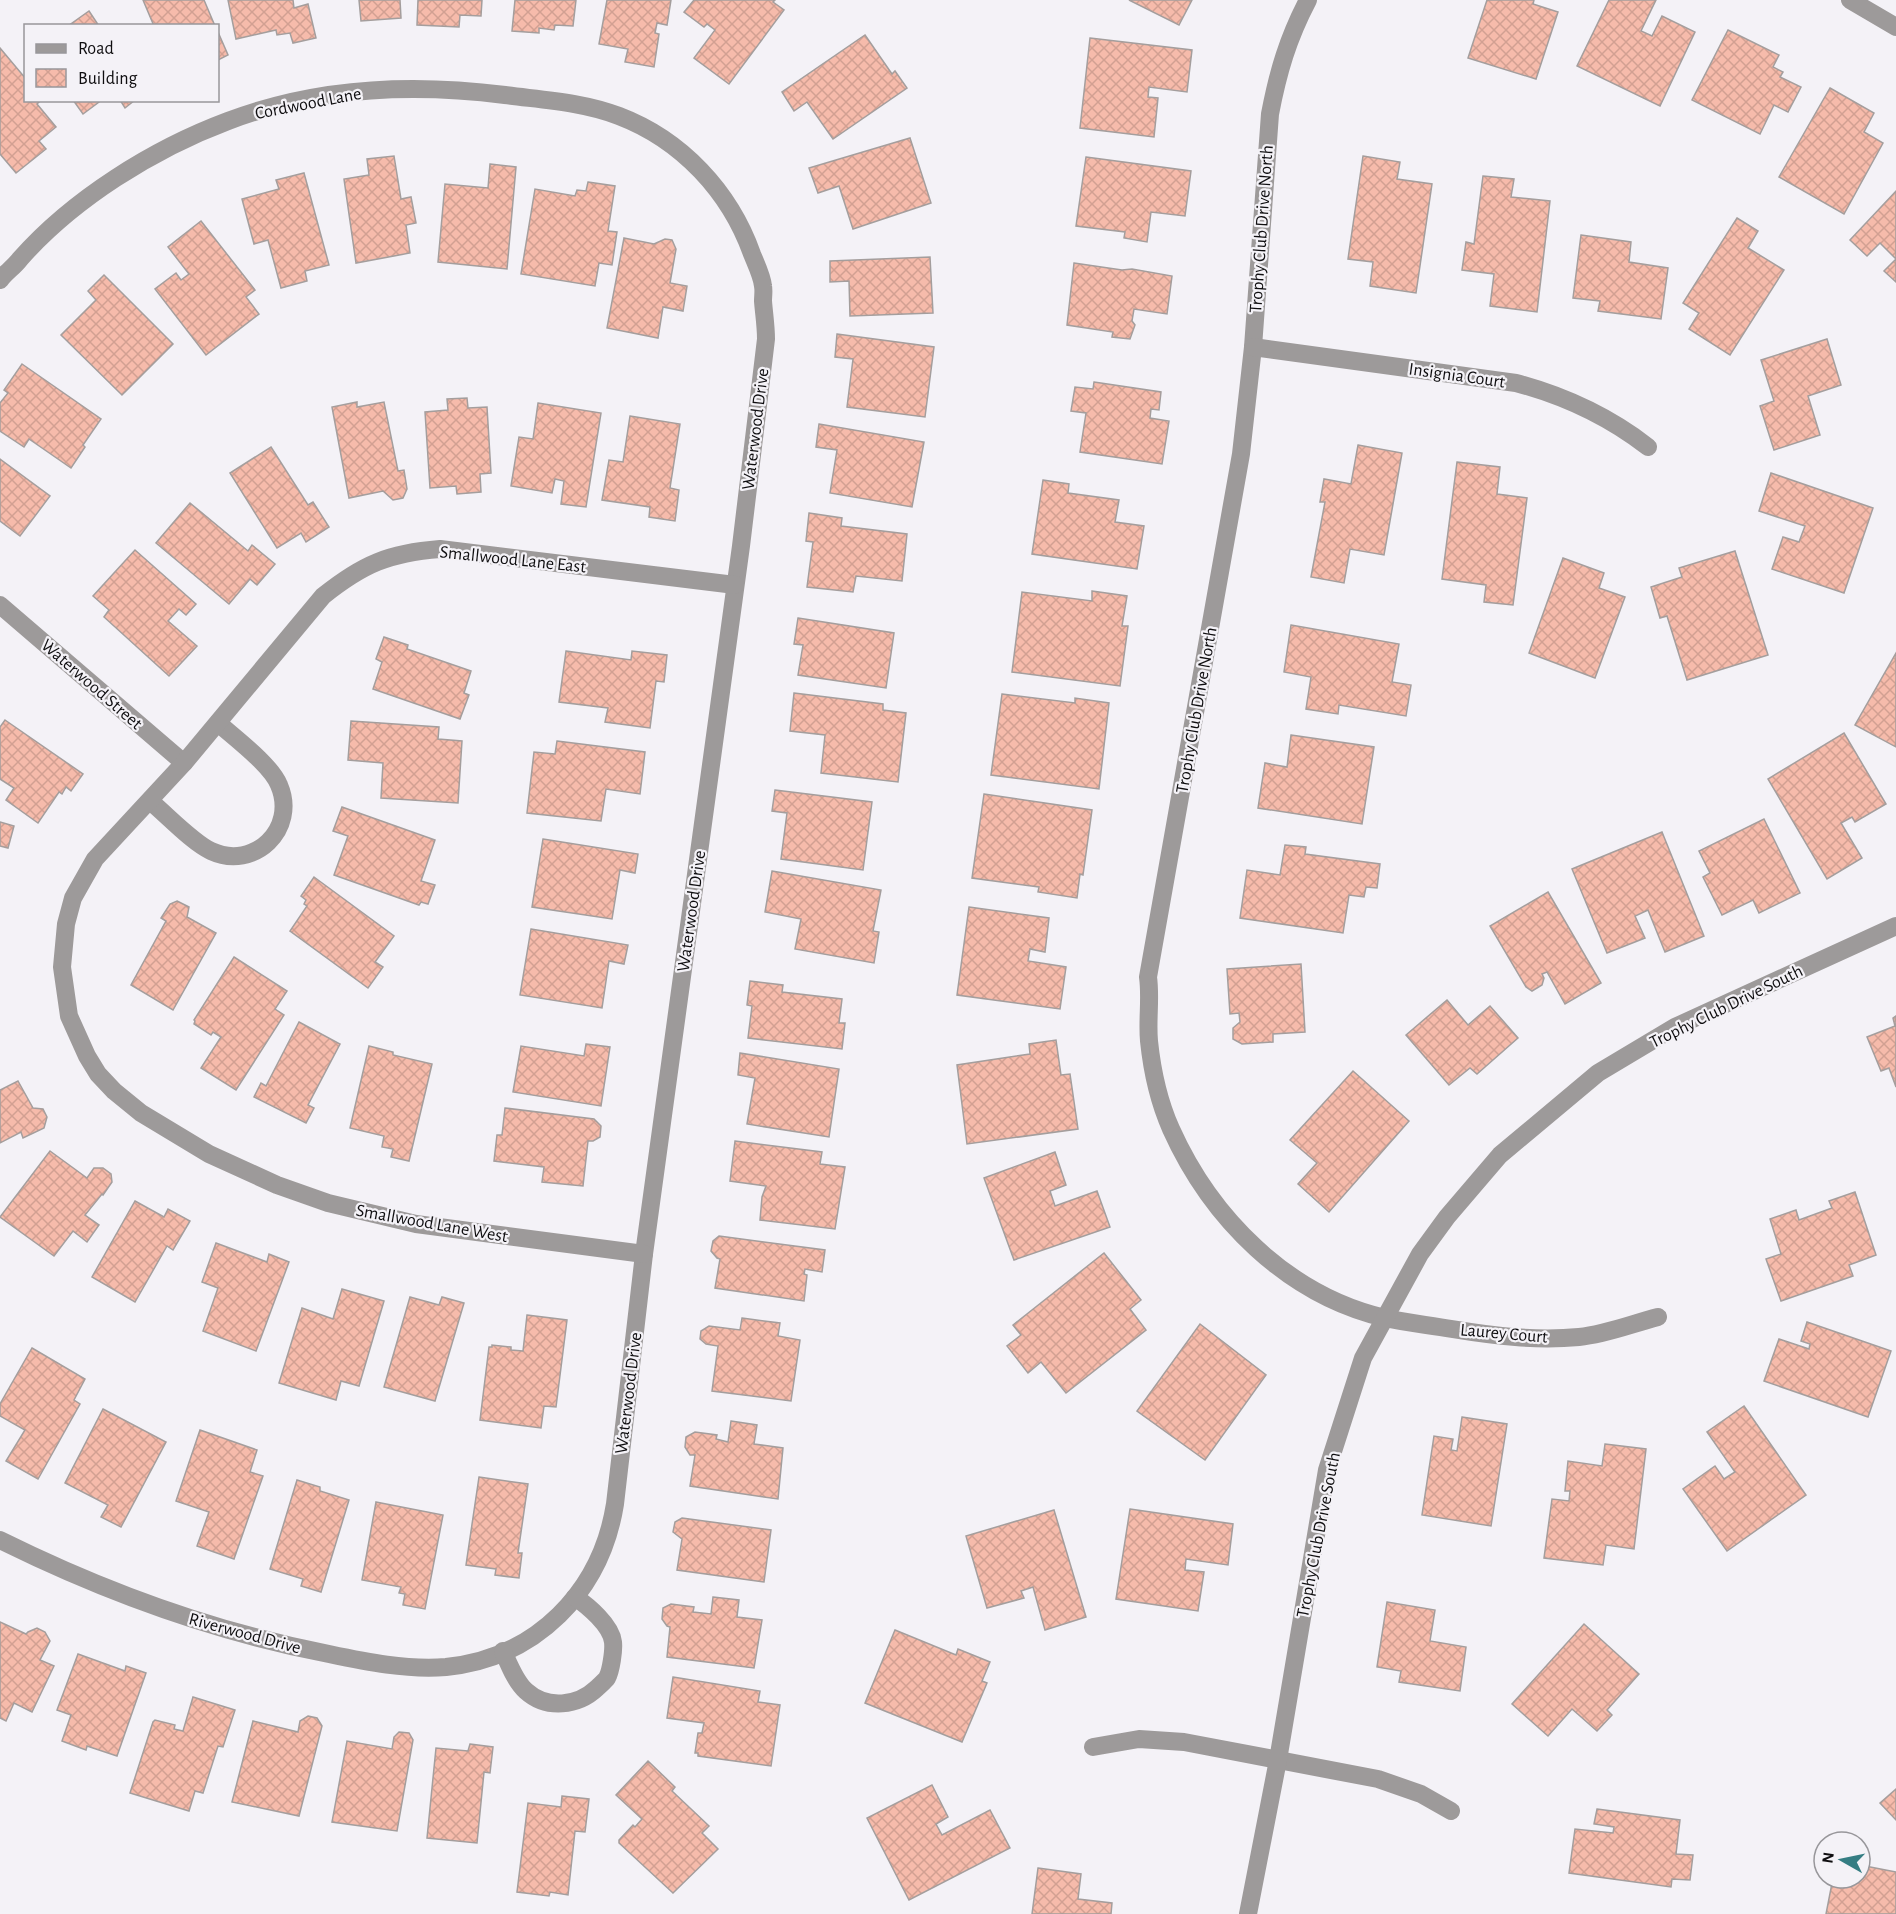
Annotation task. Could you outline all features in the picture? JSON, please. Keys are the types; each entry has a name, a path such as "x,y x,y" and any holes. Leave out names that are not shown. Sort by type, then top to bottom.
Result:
{"street":[{"name":"Trophy Club Drive North","path":"1308,0 1294,27 1276,78 1270,114 1252,347 1241,454 1148,977 1149,1041 1157,1086 1171,1129 1187,1162 1211,1200 1228,1221 1267,1259 1298,1280 1339,1302 1385,1318"},
{"path":"1850,0 1896,27"},
{"name":"Cordwood Lane","path":"0,280 30,247 87,199 131,168 181,141 230,120 284,104 338,93 393,88 429,88 584,106 619,116 650,130 677,149 716,186"},
{"name":"Waterwood Drive","path":"546,1626 575,1597 605,1545 606,1536 611,1528 644,1254 766,339 763,285 745,233 716,186"},
{"name":"Insignia Court","path":"1252,347 1516,383 1594,411 1626,430 1648,447"},
{"name":"Smallwood Lane East","path":"184,763 323,596 352,573 394,555 422,550 458,550 735,585"},
{"name":"Waterwood Street","path":"0,605 184,763"},
{"path":"150,801 201,844 217,853 244,855 254,852 274,836 283,820 284,812 280,785 270,770 218,723"},
{"name":"Smallwood Lane West","path":"184,763 95,859 73,898 62,946 62,967 69,1016 87,1056 99,1074 122,1098 141,1113 209,1154 277,1185 328,1203 416,1224 644,1254"},
{"name":"Trophy Club Drive South","path":"1248,1914 1278,1760 1327,1470 1363,1358 1420,1254 1481,1175 1500,1155 1598,1073 1676,1027 1896,926"},
{"name":"Laurey Court","path":"1385,1318 1506,1337 1542,1339 1607,1333 1658,1317"},
{"name":"Riverwood Drive","path":"0,1539 47,1563 141,1602 201,1623 291,1647 382,1664 415,1668 461,1664 492,1656 522,1644 546,1626"},
{"path":"503,1651 521,1685 526,1691 543,1701 570,1703 579,1701 592,1692 607,1678 613,1659 613,1641 594,1611 575,1597"},
{"path":"1093,1747 1139,1739 1166,1740 1278,1760 1395,1784 1421,1794 1451,1811"}],"building":[{"path":"143,0 204,0 214,24 153,24"},
{"path":"228,0 293,0 294,8 308,4 316,38 293,43 290,33 277,35 276,30 236,39"},
{"path":"359,0 400,0 401,18 361,21"},
{"path":"418,0 482,0 481,16 460,15 459,27 417,25"},
{"path":"515,0 576,0 573,26 555,25 554,30 539,28 539,33 512,31"},
{"path":"607,0 671,0 667,25 657,23 655,33 659,34 654,67 625,62 628,49 599,44"},
{"path":"694,0 775,0 773,2 784,10 729,84 694,58 715,30 707,24 704,27 684,12"},
{"path":"1129,0 1192,0 1179,25"},
{"path":"1487,0 1534,0 1533,4 1558,12 1536,79 1468,58"},
{"path":"1609,0 1656,0 1641,31 1652,36 1662,16 1695,32 1660,106 1577,66"},
{"path":"89,11 98,24 71,24"},
{"path":"1728,30 1779,55 1773,67 1783,72 1780,77 1801,87 1788,112 1774,105 1760,134 1692,100"},
{"path":"219,34 228,55 219,60"},
{"path":"865,35 892,74 895,71 907,88 833,139 807,102 794,111 782,92"},
{"path":"1090,38 1192,50 1187,92 1149,87 1148,97 1158,98 1154,137 1080,128"},
{"path":"0,48 24,77 24,102 39,102 37,104 56,127 39,141 46,149 16,173 0,154"},
{"path":"1830,88 1874,113 1864,132 1883,143 1844,214 1779,177"},
{"path":"74,102 99,102 83,114"},
{"path":"121,102 132,102 125,108"},
{"path":"910,138 931,203 853,229 839,186 818,193 809,168"},
{"path":"394,156 401,199 411,197 416,223 406,225 410,253 356,263 344,179 369,175 367,159"},
{"path":"1363,156 1400,162 1397,179 1432,184 1416,293 1370,286 1373,262 1348,259"},
{"path":"1086,157 1191,171 1185,216 1151,212 1147,242 1124,238 1125,232 1076,226"},
{"path":"490,164 516,167 507,269 438,262 445,184 488,188"},
{"path":"304,173 329,265 305,271 307,281 281,288 268,240 254,244 242,199 279,189 276,180"},
{"path":"1483,176 1514,179 1511,197 1550,201 1537,312 1490,306 1494,274 1462,270 1466,242 1474,244"},
{"path":"588,182 615,186 608,231 617,232 612,265 599,263 595,286 521,274 535,189 575,196 577,190 586,191"},
{"path":"1896,191 1896,259 1880,243 1867,256 1850,240"},
{"path":"1737,218 1758,231 1748,248 1784,270 1730,355 1689,329 1699,313 1683,303"},
{"path":"201,221 255,290 246,297 259,314 206,355 155,289 176,273 181,280 189,274 168,247"},
{"path":"1581,235 1631,242 1629,262 1668,268 1661,319 1598,311 1600,301 1573,298"},
{"path":"624,238 654,244 665,239 672,240 676,249 670,283 687,286 683,311 663,307 658,338 607,328"},
{"path":"930,257 933,313 850,316 849,281 830,282 830,261"},
{"path":"1896,259 1896,282 1884,271"},
{"path":"1074,263 1172,276 1167,314 1134,309 1132,321 1135,325 1130,339 1112,337 1113,332 1067,325"},
{"path":"104,275 173,344 122,395 61,335 96,300 88,291"},
{"path":"837,334 934,347 925,417 847,407 853,359 835,357"},
{"path":"1827,339 1841,385 1808,396 1820,435 1774,450 1760,406 1774,401 1761,360"},
{"path":"22,364 101,419 71,468 29,439 24,447 0,431 0,403 8,393 4,390"},
{"path":"1094,382 1161,392 1159,410 1151,409 1150,418 1169,421 1162,464 1080,452 1086,413 1071,411 1075,387 1093,389"},
{"path":"467,398 468,408 487,407 491,473 480,474 481,492 457,494 456,486 430,488 425,412 448,410 447,399"},
{"path":"357,402 357,407 384,402 398,471 404,470 407,489 403,498 393,500 383,491 349,498 332,407"},
{"path":"538,403 601,413 586,507 561,504 564,481 555,479 552,493 511,486 519,437 533,439"},
{"path":"630,416 680,424 670,488 679,490 675,521 649,517 650,507 602,500 609,460 623,462"},
{"path":"819,424 924,442 912,507 830,493 837,450 816,447"},
{"path":"1358,445 1402,453 1384,555 1350,549 1344,583 1311,577 1325,502 1320,502 1324,479 1351,484"},
{"path":"271,447 308,505 313,502 329,527 306,542 301,533 277,548 230,473"},
{"path":"0,459 50,496 20,536 0,521"},
{"path":"1457,462 1500,467 1497,494 1527,498 1513,605 1484,602 1486,585 1442,579"},
{"path":"1771,473 1873,508 1844,593 1772,569 1783,537 1799,542 1805,526 1759,511"},
{"path":"1043,480 1069,484 1068,493 1119,500 1115,522 1144,526 1137,569 1032,554"},
{"path":"190,503 248,551 252,545 275,564 257,585 250,579 229,604 156,543"},
{"path":"809,513 842,518 841,526 907,534 902,581 856,576 853,592 807,587 813,542 806,541"},
{"path":"135,550 196,604 186,615 179,609 168,621 197,646 169,676 104,617 109,610 93,596"},
{"path":"1735,551 1768,655 1687,680 1667,616 1660,618 1651,587 1682,577 1679,568"},
{"path":"1563,558 1604,573 1599,588 1625,597 1595,678 1529,653"},
{"path":"1092,591 1127,596 1122,626 1128,626 1120,686 1012,672 1022,592 1092,601"},
{"path":"798,618 894,633 886,688 798,675 803,645 794,644"},
{"path":"1291,625 1399,644 1392,682 1411,685 1406,716 1339,705 1338,714 1306,709 1311,677 1284,672"},
{"path":"384,637 408,645 407,649 471,671 464,693 469,695 460,719 373,689 382,662 376,659"},
{"path":"566,651 631,660 632,651 667,655 664,682 656,681 650,728 605,722 608,708 559,702"},
{"path":"1896,653 1896,747 1855,725"},
{"path":"794,693 883,704 883,710 906,713 898,782 821,773 825,735 790,731"},
{"path":"1002,694 1075,703 1075,698 1109,703 1099,789 991,775"},
{"path":"5,720 83,774 71,791 66,787 62,794 59,792 38,823 6,800 14,788 0,779 0,727"},
{"path":"351,721 439,727 438,739 462,741 458,803 381,798 383,763 348,760"},
{"path":"1844,733 1886,804 1855,822 1852,817 1841,823 1862,858 1827,879 1768,779"},
{"path":"1291,735 1374,747 1362,824 1258,808 1265,763 1287,767"},
{"path":"557,741 645,752 640,794 606,789 601,821 527,813 534,752 555,754"},
{"path":"775,790 872,802 863,870 781,859 787,813 772,811"},
{"path":"984,794 1092,810 1083,875 1080,874 1077,898 1038,892 1039,887 972,878"},
{"path":"342,807 435,840 421,881 435,885 428,904 421,902 419,905 334,875 348,836 333,831"},
{"path":"1764,819 1800,893 1759,913 1753,900 1722,915 1703,877 1710,873 1699,851"},
{"path":"0,822 14,826 8,848 0,846"},
{"path":"1662,832 1704,936 1665,952 1648,910 1635,916 1645,938 1607,953 1572,869"},
{"path":"543,839 638,854 635,873 620,870 612,919 532,907"},
{"path":"1285,845 1306,847 1305,854 1380,864 1377,888 1366,887 1364,897 1349,895 1343,933 1240,918 1247,870 1280,875"},
{"path":"772,871 881,890 873,931 879,932 874,963 795,949 801,919 765,912"},
{"path":"314,877 394,936 375,962 383,967 368,988 290,931 307,906 304,904 306,900 301,896"},
{"path":"1548,892 1601,983 1565,1004 1547,972 1542,974 1544,978 1542,985 1532,991 1526,987 1490,926"},
{"path":"177,901 189,907 187,917 216,933 173,1010 131,985 166,921 161,918 170,904"},
{"path":"969,907 1049,918 1045,952 1030,949 1028,961 1066,967 1060,1009 957,995"},
{"path":"531,929 628,945 624,964 609,961 602,1008 520,995"},
{"path":"234,957 287,991 275,1009 284,1015 236,1090 201,1068 221,1037 213,1032 211,1035 194,1024 194,1020"},
{"path":"1301,964 1305,1032 1273,1034 1273,1042 1242,1044 1233,1039 1233,1028 1240,1022 1239,1013 1230,1014 1227,969"},
{"path":"750,981 783,985 782,992 842,999 839,1023 845,1023 842,1049 748,1038 752,1006 747,1005"},
{"path":"1447,1000 1468,1025 1490,1006 1518,1038 1477,1074 1470,1068 1449,1085 1406,1035"},
{"path":"1896,1016 1896,1087 1889,1068 1881,1071 1867,1037 1895,1026 1893,1018"},
{"path":"299,1022 340,1044 308,1105 314,1108 306,1123 254,1097 261,1083 266,1086"},
{"path":"1056,1040 1061,1075 1070,1074 1078,1129 967,1144 957,1065 1030,1054 1029,1044"},
{"path":"586,1044 610,1047 601,1106 513,1092 521,1046 584,1056"},
{"path":"369,1046 393,1052 393,1055 432,1064 409,1161 391,1157 393,1149 382,1147 384,1136 350,1128"},
{"path":"740,1053 839,1069 829,1137 747,1124 755,1078 738,1075"},
{"path":"1353,1071 1409,1121 1329,1212 1298,1184 1317,1163 1290,1140"},
{"path":"18,1081 33,1108 43,1109 47,1117 44,1128 23,1138 21,1132 0,1143 0,1090"},
{"path":"505,1108 594,1119 601,1126 600,1137 588,1141 583,1186 542,1182 544,1167 494,1161 497,1135 502,1135"},
{"path":"735,1141 822,1152 820,1164 845,1167 835,1229 760,1220 762,1197 766,1186 730,1181"},
{"path":"50,1151 87,1178 94,1168 103,1168 111,1174 112,1182 85,1215 99,1225 87,1242 73,1231 54,1256 0,1217"},
{"path":"1055,1152 1066,1185 1050,1191 1055,1206 1097,1191 1110,1227 1014,1260 984,1178"},
{"path":"1855,1192 1876,1255 1849,1265 1853,1276 1781,1301 1766,1259 1781,1254 1770,1219 1796,1210 1799,1220 1832,1208 1829,1201"},
{"path":"135,1201 164,1217 168,1209 190,1221 173,1250 167,1246 135,1302 92,1277"},
{"path":"719,1236 825,1250 822,1272 805,1269 804,1274 807,1275 804,1301 715,1288 720,1259 711,1251 713,1241"},
{"path":"216,1243 267,1262 269,1254 289,1262 256,1351 203,1331 218,1288 202,1282"},
{"path":"1104,1253 1141,1300 1130,1309 1146,1330 1066,1393 1041,1362 1028,1373 1007,1346 1021,1335 1013,1325"},
{"path":"342,1289 384,1301 359,1386 341,1381 336,1400 279,1383 302,1308 333,1319"},
{"path":"410,1297 439,1305 442,1297 464,1303 435,1401 384,1387"},
{"path":"527,1315 567,1320 556,1407 544,1406 541,1428 480,1420 489,1347 492,1345 511,1347 511,1350 523,1351"},
{"path":"742,1318 780,1323 778,1336 800,1340 791,1401 712,1391 718,1346 706,1344 700,1339 701,1331 709,1326 740,1330"},
{"path":"1807,1322 1891,1351 1868,1417 1764,1381 1779,1339 1809,1349 1810,1344 1801,1341"},
{"path":"1200,1324 1266,1375 1205,1460 1137,1411"},
{"path":"32,1348 85,1379 74,1400 80,1404 38,1479 6,1461 25,1430 0,1416 0,1404"},
{"path":"1744,1406 1806,1495 1727,1551 1683,1489 1715,1466 1724,1479 1735,1472 1707,1432"},
{"path":"103,1409 166,1442 121,1527 101,1517 108,1505 65,1483"},
{"path":"1462,1417 1507,1424 1491,1526 1422,1515 1434,1436 1453,1439 1451,1450 1457,1451"},
{"path":"731,1421 757,1425 754,1444 783,1448 778,1499 690,1486 695,1455 690,1455 685,1447 686,1437 695,1432 717,1435 716,1439 728,1442"},
{"path":"200,1430 257,1450 250,1472 263,1476 234,1559 197,1546 209,1512 176,1501"},
{"path":"1605,1444 1646,1449 1634,1549 1606,1545 1603,1565 1544,1558 1552,1499 1569,1501 1570,1491 1565,1491 1568,1461 1602,1466"},
{"path":"479,1477 528,1484 518,1553 522,1553 519,1578 495,1575 496,1569 466,1565"},
{"path":"297,1480 320,1487 320,1491 349,1500 321,1592 301,1586 303,1579 270,1569"},
{"path":"376,1502 443,1515 425,1609 403,1605 405,1594 399,1593 401,1587 362,1580"},
{"path":"1130,1509 1233,1524 1228,1565 1186,1559 1185,1570 1204,1572 1198,1611 1116,1599"},
{"path":"1054,1510 1086,1617 1045,1630 1033,1587 1021,1591 1024,1598 987,1608 966,1536"},
{"path":"682,1518 771,1530 764,1582 677,1570 682,1539 673,1532 675,1522"},
{"path":"713,1597 739,1600 737,1617 762,1620 754,1668 667,1657 670,1627 662,1619 663,1608 671,1604 694,1607 693,1612 711,1614"},
{"path":"1387,1602 1435,1610 1430,1641 1466,1647 1460,1691 1399,1682 1401,1671 1377,1667"},
{"path":"0,1622 26,1634 37,1628 45,1632 50,1641 40,1660 54,1666 32,1712 14,1703 6,1721 0,1718"},
{"path":"1584,1624 1639,1674 1607,1710 1612,1715 1597,1731 1572,1709 1548,1736 1512,1704"},
{"path":"895,1630 956,1655 958,1649 990,1662 982,1681 987,1683 962,1742 865,1703"},
{"path":"78,1654 125,1671 126,1666 146,1673 117,1756 87,1746 86,1750 62,1741 71,1715 57,1710"},
{"path":"673,1677 760,1691 758,1702 780,1705 771,1766 698,1756 698,1753 695,1753 698,1733 702,1733 704,1723 667,1718"},
{"path":"193,1697 235,1710 223,1747 218,1746 203,1793 195,1791 189,1811 130,1793 153,1722 155,1720 175,1725 174,1729 183,1731"},
{"path":"308,1716 317,1718 322,1726 299,1816 232,1802 253,1721 298,1732 300,1721"},
{"path":"399,1732 409,1733 413,1740 397,1831 332,1822 347,1741 392,1749 394,1737"},
{"path":"470,1744 493,1747 490,1773 484,1772 477,1843 427,1838 436,1748 468,1751"},
{"path":"648,1761 675,1787 672,1791 709,1826 702,1833 718,1849 673,1893 619,1843 619,1840 633,1825 635,1827 642,1819 616,1795"},
{"path":"932,1785 948,1817 936,1824 942,1835 990,1810 1010,1848 909,1900 867,1818"},
{"path":"1896,1789 1896,1820 1880,1803"},
{"path":"562,1796 589,1799 585,1832 575,1831 568,1895 550,1892 549,1896 517,1892 528,1803 561,1807"},
{"path":"1597,1809 1680,1820 1676,1854 1693,1855 1690,1880 1672,1879 1671,1887 1569,1873 1575,1829 1613,1833 1614,1827 1594,1824"},
{"path":"1872,1867 1896,1872 1896,1914 1826,1914 1831,1890 1872,1890"},
{"path":"1038,1868 1081,1874 1078,1899 1112,1903 1111,1914 1032,1914"}]}
